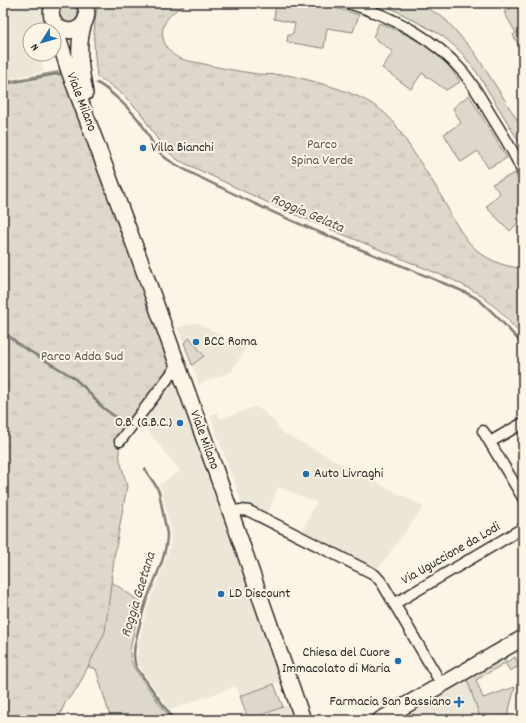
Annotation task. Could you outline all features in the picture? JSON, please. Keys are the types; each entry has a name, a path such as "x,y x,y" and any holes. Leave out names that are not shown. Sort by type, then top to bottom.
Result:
{"street":[{"path":"348,3 366,8 390,18 425,38 447,55 463,72 473,87 509,145 523,173"},
{"path":"51,10 59,28 68,31 77,29 87,11"},
{"name":"Viale Milano","path":"51,10 69,71 140,260 303,720"},
{"name":"Viale Milano","path":"87,11 80,37 80,68 86,99 103,160"},
{"path":"120,441 178,366"},
{"path":"490,442 523,423"},
{"path":"483,431 523,498"},
{"path":"230,512 241,510 249,511 375,575 382,583 442,685"},
{"name":"Via Uguccione da Lodi","path":"394,604 523,528"},
{"path":"380,720 523,638"}],"shaded area":[{"path":"3,3 46,3 53,22 22,22 22,62 41,62 44,71 3,80"},
{"path":"150,294 288,679 240,696 236,686 170,710 137,661 138,644 148,607 170,547 171,534 162,490 159,485 180,471 139,420 140,298 144,295"},
{"path":"196,322 237,345 246,348 231,372 199,384 177,328"},
{"path":"254,407 260,409 273,420 283,433 424,507 376,571 302,532 316,502 278,487 266,517 242,504 210,415 218,413 221,419"},
{"path":"465,673 481,720 383,720"},
{"path":"296,702 302,720 248,720"}],"green space":[{"path":"67,3 71,4 78,13 76,20 70,24 63,23 57,11 61,5"},
{"name":"Parco Spina Verde","path":"98,3 191,3 178,9 167,19 164,25 163,38 166,46 177,57 236,71 257,74 287,75 300,78 353,94 381,110 396,125 436,187 463,235 481,254 493,261 523,269 523,337 500,311 478,293 453,280 277,207 178,160 163,148 140,112 122,94 97,77 94,40"},
{"path":"276,3 316,3 359,15 353,32 327,28 324,48 322,48 287,42 288,35 293,33 295,23 274,19"},
{"path":"384,3 420,4 446,20 475,53 523,129 523,148 478,74 461,52 441,35"},
{"path":"517,5 518,7 523,7 523,54 513,35 516,33 504,12"},
{"path":"379,23 406,34 423,44 447,64 460,82 446,90 422,73 411,89 382,68 393,52 373,37"},
{"name":"Parco Adda Sud","path":"66,70 171,372 118,440 120,460 127,486 115,552 105,632 78,687 65,703 58,720 3,720 3,82"},
{"path":"469,95 507,158 488,168 478,151 461,162 444,134 461,123 453,108"},
{"path":"515,173 523,191 523,218 510,231 486,207 500,193 492,184"},
{"path":"190,338 204,356 192,365 184,343"},
{"path":"109,580 142,603 132,641 130,653 131,659 134,668 171,720 111,720 96,669 83,665"},
{"path":"515,657 519,666 510,671 505,663 476,680 483,698 515,687 507,718 502,716 501,720 481,720 467,679 504,658 507,662"},
{"path":"274,684 283,707 248,720 240,696"}],"waterway":[{"name":"Roggia Gelata","path":"3,84 61,74"},
{"name":"Roggia Gelata","path":"97,83 114,95 133,113 160,153 176,165 283,217 476,298 495,314 523,345"},
{"name":"Roggia Gaetana","path":"3,331 21,346 73,377 102,407 125,424"},
{"name":"Roggia Gaetana","path":"145,469 159,492 167,534 163,559 142,615 135,645 134,658 136,667 174,720"}],"place":[{"name":"Villa Bianchi","path":"143,148"},
{"name":"BCC Roma","path":"196,342"},
{"name":"O.B. (G.B.C.)","path":"180,423"},
{"name":"Auto Livraghi","path":"306,474"},
{"name":"LD Discount","path":"221,594"},
{"name":"Chiesa del Cuore Immacolato di Maria","path":"398,661"},
{"name":"Farmacia San Bassiano","path":"459,702"}]}
